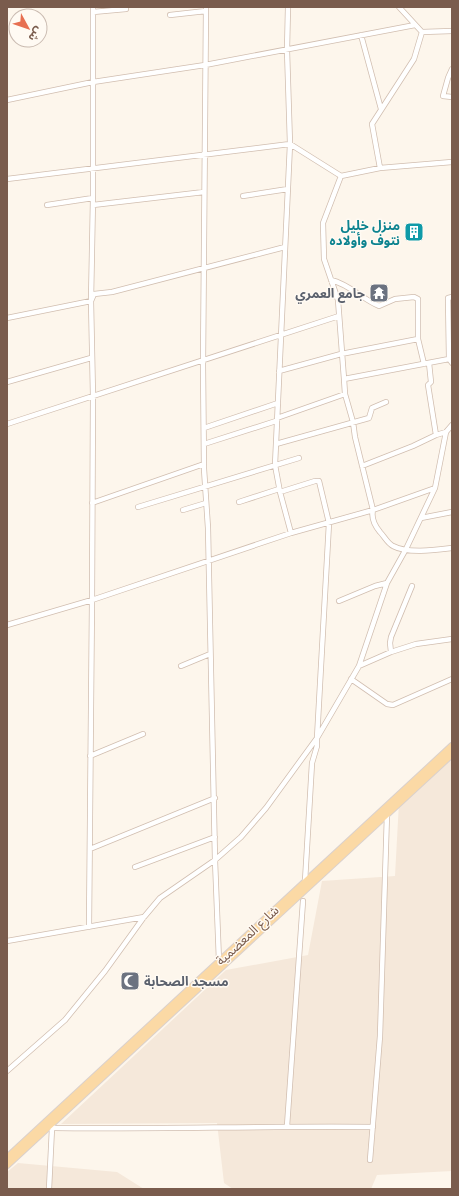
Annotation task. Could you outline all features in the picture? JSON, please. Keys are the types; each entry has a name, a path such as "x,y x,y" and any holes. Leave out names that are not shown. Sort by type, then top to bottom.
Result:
{"main road":[{"name":"شارع المعضمية","path":"214,970 219,960 452,746"},
{"name":"شارع المعضمية","path":"7,1165 214,970 452,754"},
{"name":"شارع المعضمية","path":"7,1158 48,1126"}],"street":[{"path":"288,7 287,50 290,144 275,466 279,491 291,533"},
{"path":"399,7 422,32"},
{"path":"89,927 93,396 91,301 93,205 93,10 126,9"},
{"path":"170,15 206,9 203,360 204,464 206,486 215,798 215,860 219,960"},
{"path":"7,100 93,82 205,65 416,25"},
{"path":"422,32 452,31"},
{"path":"380,168 372,124 398,86 414,59 422,32"},
{"path":"361,35 381,109"},
{"path":"452,69 443,96 452,97"},
{"path":"7,179 45,173 92,169 290,144 341,176 380,168 452,162"},
{"path":"341,176 323,223 324,259 338,300 345,394 353,422 373,510 372,516 377,528 392,546 427,551 452,548"},
{"path":"243,196 288,188"},
{"path":"93,205 204,192"},
{"path":"47,205 93,198"},
{"path":"91,301 94,294 112,292 285,247"},
{"path":"331,280 340,282 370,302 380,306 395,299 414,297 418,299 418,339 427,364 431,382 428,385 436,435"},
{"path":"344,379 450,361 448,298 452,297"},
{"path":"7,318 91,301"},
{"path":"7,424 339,316"},
{"path":"280,371 341,354 418,339"},
{"path":"7,382 91,358"},
{"path":"204,444 345,394"},
{"path":"276,444 369,418 372,408 386,402"},
{"path":"204,428 278,403"},
{"path":"7,1071 65,1020 105,971 144,917 160,898 215,860 241,837 266,808 317,738 359,666 387,583 406,549 435,488 446,432 452,425"},
{"path":"362,466 446,432"},
{"path":"138,507 299,458"},
{"path":"92,503 204,464"},
{"path":"239,502 315,481 320,481 329,523 317,738 312,763 305,881"},
{"path":"7,625 92,600 291,533 373,510 435,488"},
{"path":"183,510 206,503"},
{"path":"421,518 452,512"},
{"path":"339,601 375,586 387,583"},
{"path":"391,652 390,643 412,586"},
{"path":"359,666 391,652 416,644 452,639"},
{"path":"181,666 210,654"},
{"path":"351,679 387,704 393,705 452,679"},
{"path":"90,756 143,734"},
{"path":"90,849 215,798"},
{"path":"370,1160 380,1036 387,814"},
{"path":"135,867 215,837"},
{"path":"287,1126 303,901"},
{"path":"7,940 144,917"},
{"path":"49,1189 48,1126 160,1129 287,1126 373,1127"}],"shaded area":[{"path":"452,755 452,1171 377,1175 371,1189 233,1189 224,1183 217,1123 61,1124 226,970 308,955 322,881 395,876 399,802"},
{"path":"18,1163 117,1172 144,1189 7,1189 7,1172"}],"place":[{"name":"منزل خليل نتوف وأولاده","path":"414,232"},
{"name":"جامع العمري","path":"379,293"},
{"name":"مسجد الصحابة","path":"130,981"}]}
